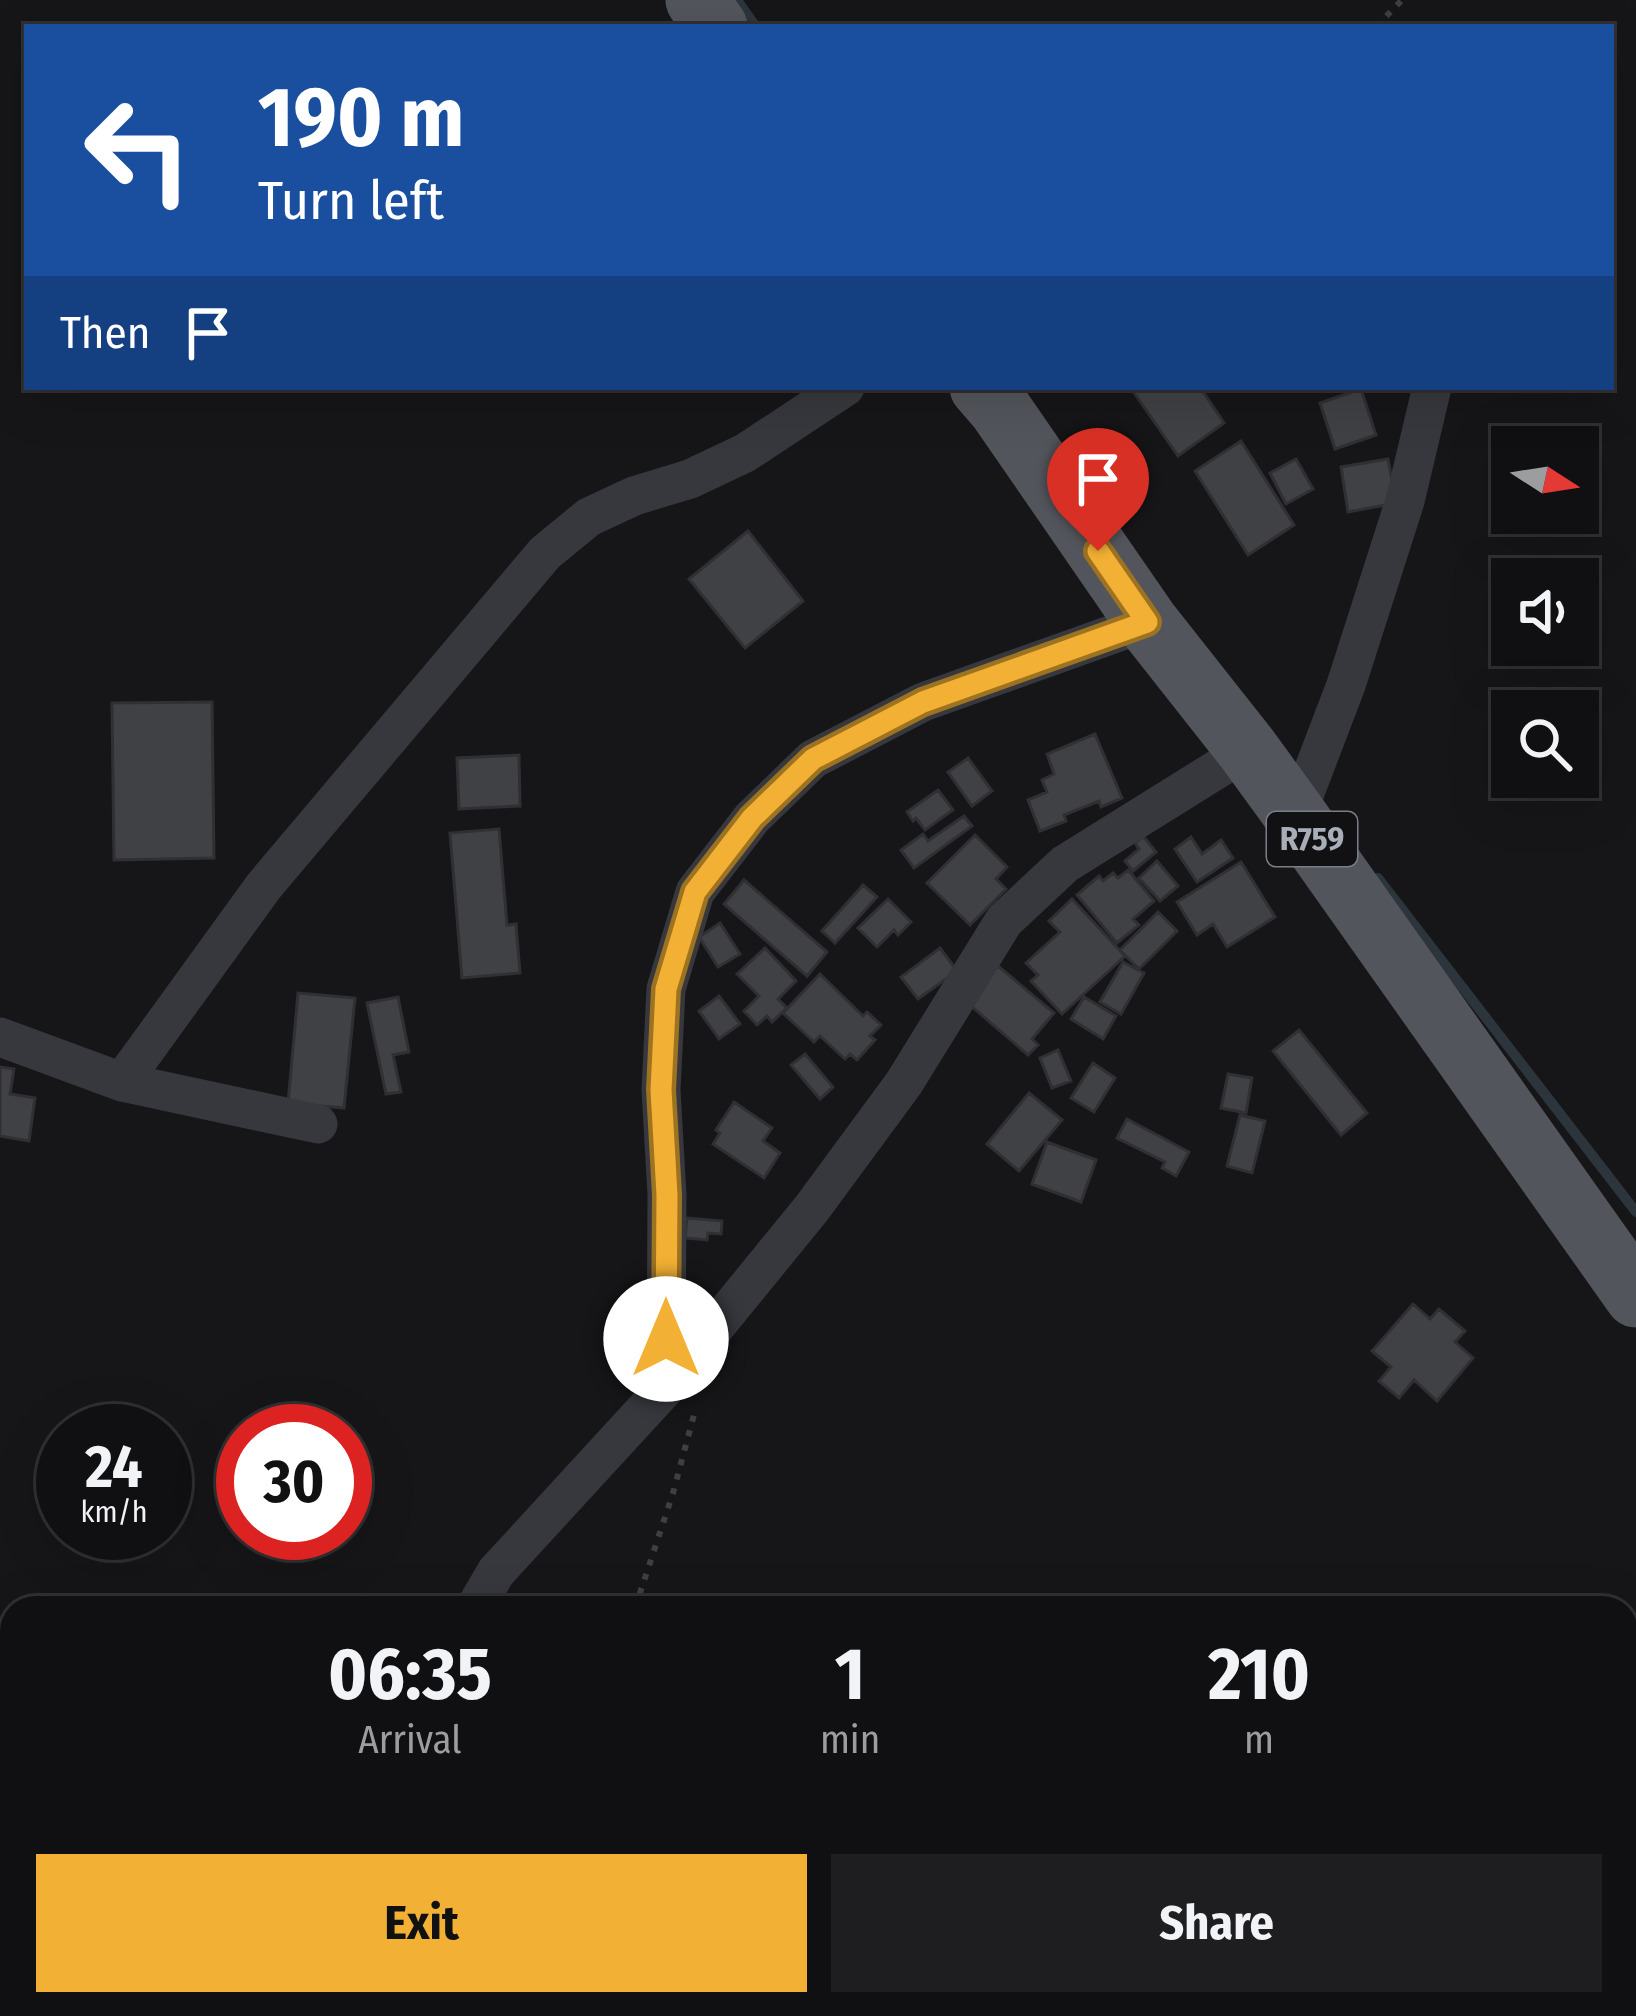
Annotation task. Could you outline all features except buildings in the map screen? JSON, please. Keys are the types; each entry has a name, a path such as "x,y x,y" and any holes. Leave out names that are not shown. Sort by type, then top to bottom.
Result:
{"main road":[{"name":"R759","path":"983,390 1147,622 1297,816 1636,1296"}],"street":[{"path":"122,1082 264,886 545,554 589,517 745,453 840,390"},
{"path":"1297,816 1346,685 1405,501 1431,390"},
{"path":"682,1396 661,1090 666,989 695,892 752,818 813,759 923,702 1147,622"},
{"path":"483,1596 496,1572 682,1396 722,1316 812,1208 904,1083 1004,921 1065,864 1248,750"},
{"path":"0,1036 122,1082 318,1124"}],"path":[{"path":"1379,24 1402,0"},
{"path":"638,1596 673,1493 682,1396"}],"waterway":[{"path":"737,0 754,24"},
{"path":"1378,878 1636,1212"}],"route":[{"path":"666,1339 667,1195 661,1090 666,989 695,892 752,818 813,759 923,702 1147,622 1098,551"}]}
